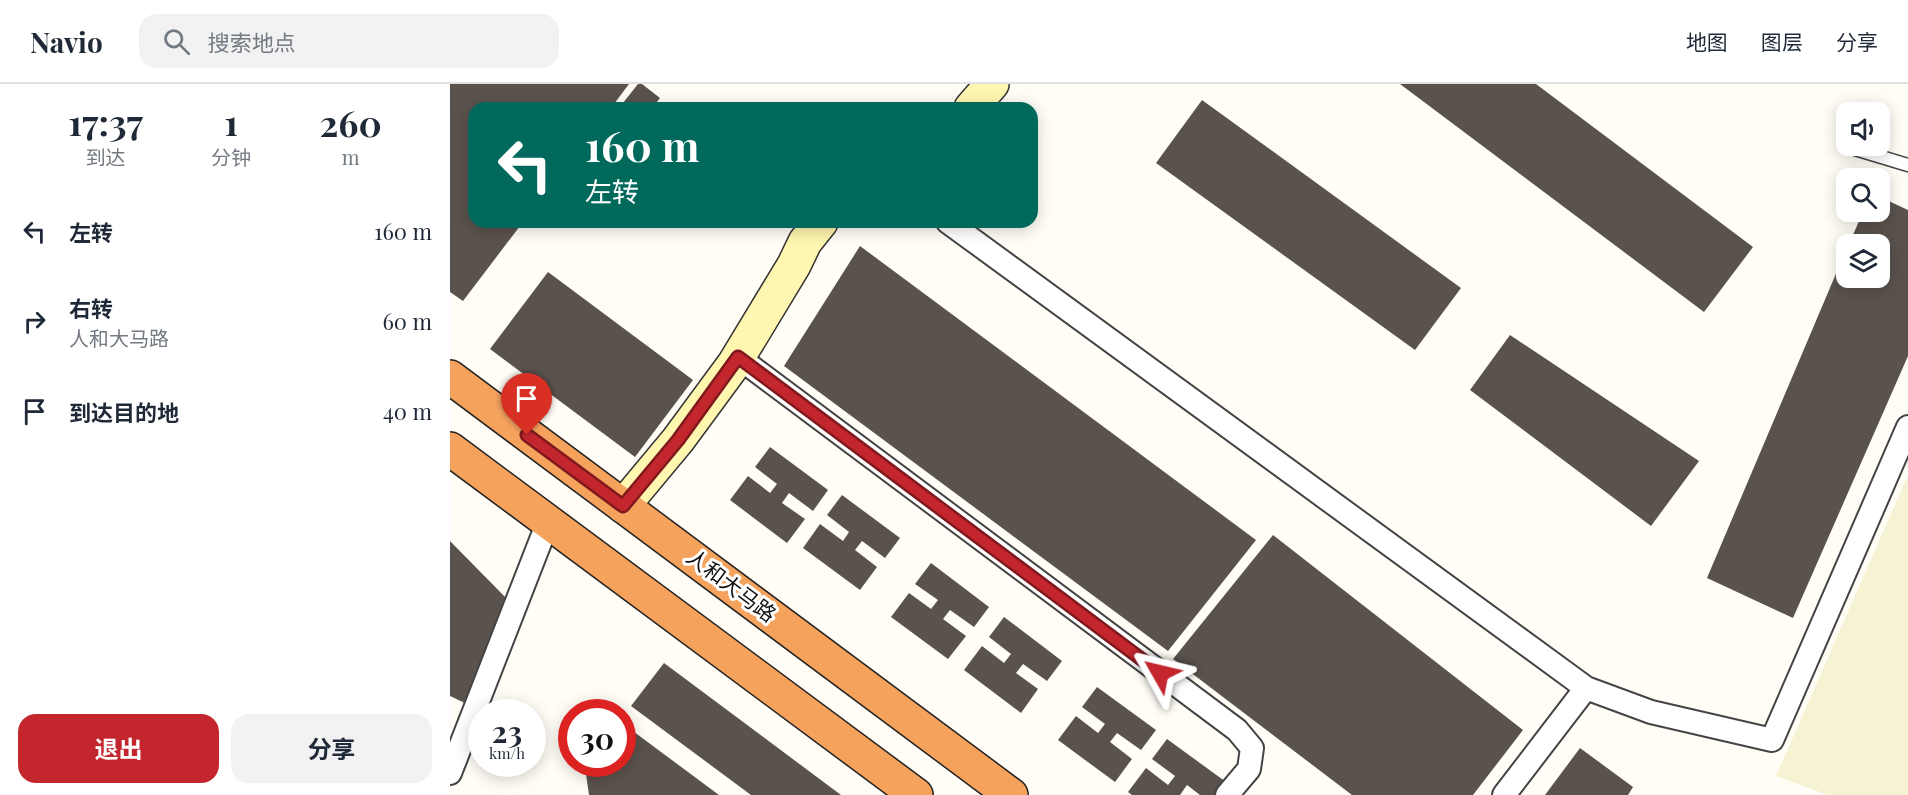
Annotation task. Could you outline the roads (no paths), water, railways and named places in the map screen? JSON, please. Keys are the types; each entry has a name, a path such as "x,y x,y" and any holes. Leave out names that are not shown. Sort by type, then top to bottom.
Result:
{"highway":[{"name":"人和大马路","path":"450,377 1011,795"},
{"path":"450,449 916,795"}],"street":[{"path":"976,102 992,84"},
{"path":"623,506 678,440 738,357 816,228"},
{"path":"956,228 1586,688 1651,712 1772,740 1908,427"},
{"path":"738,357 1237,730 1252,748 1248,769 1227,795"},
{"path":"450,773 548,522"},
{"path":"1504,795 1586,688"}],"lane":[{"path":"1878,156 1908,165"}]}
